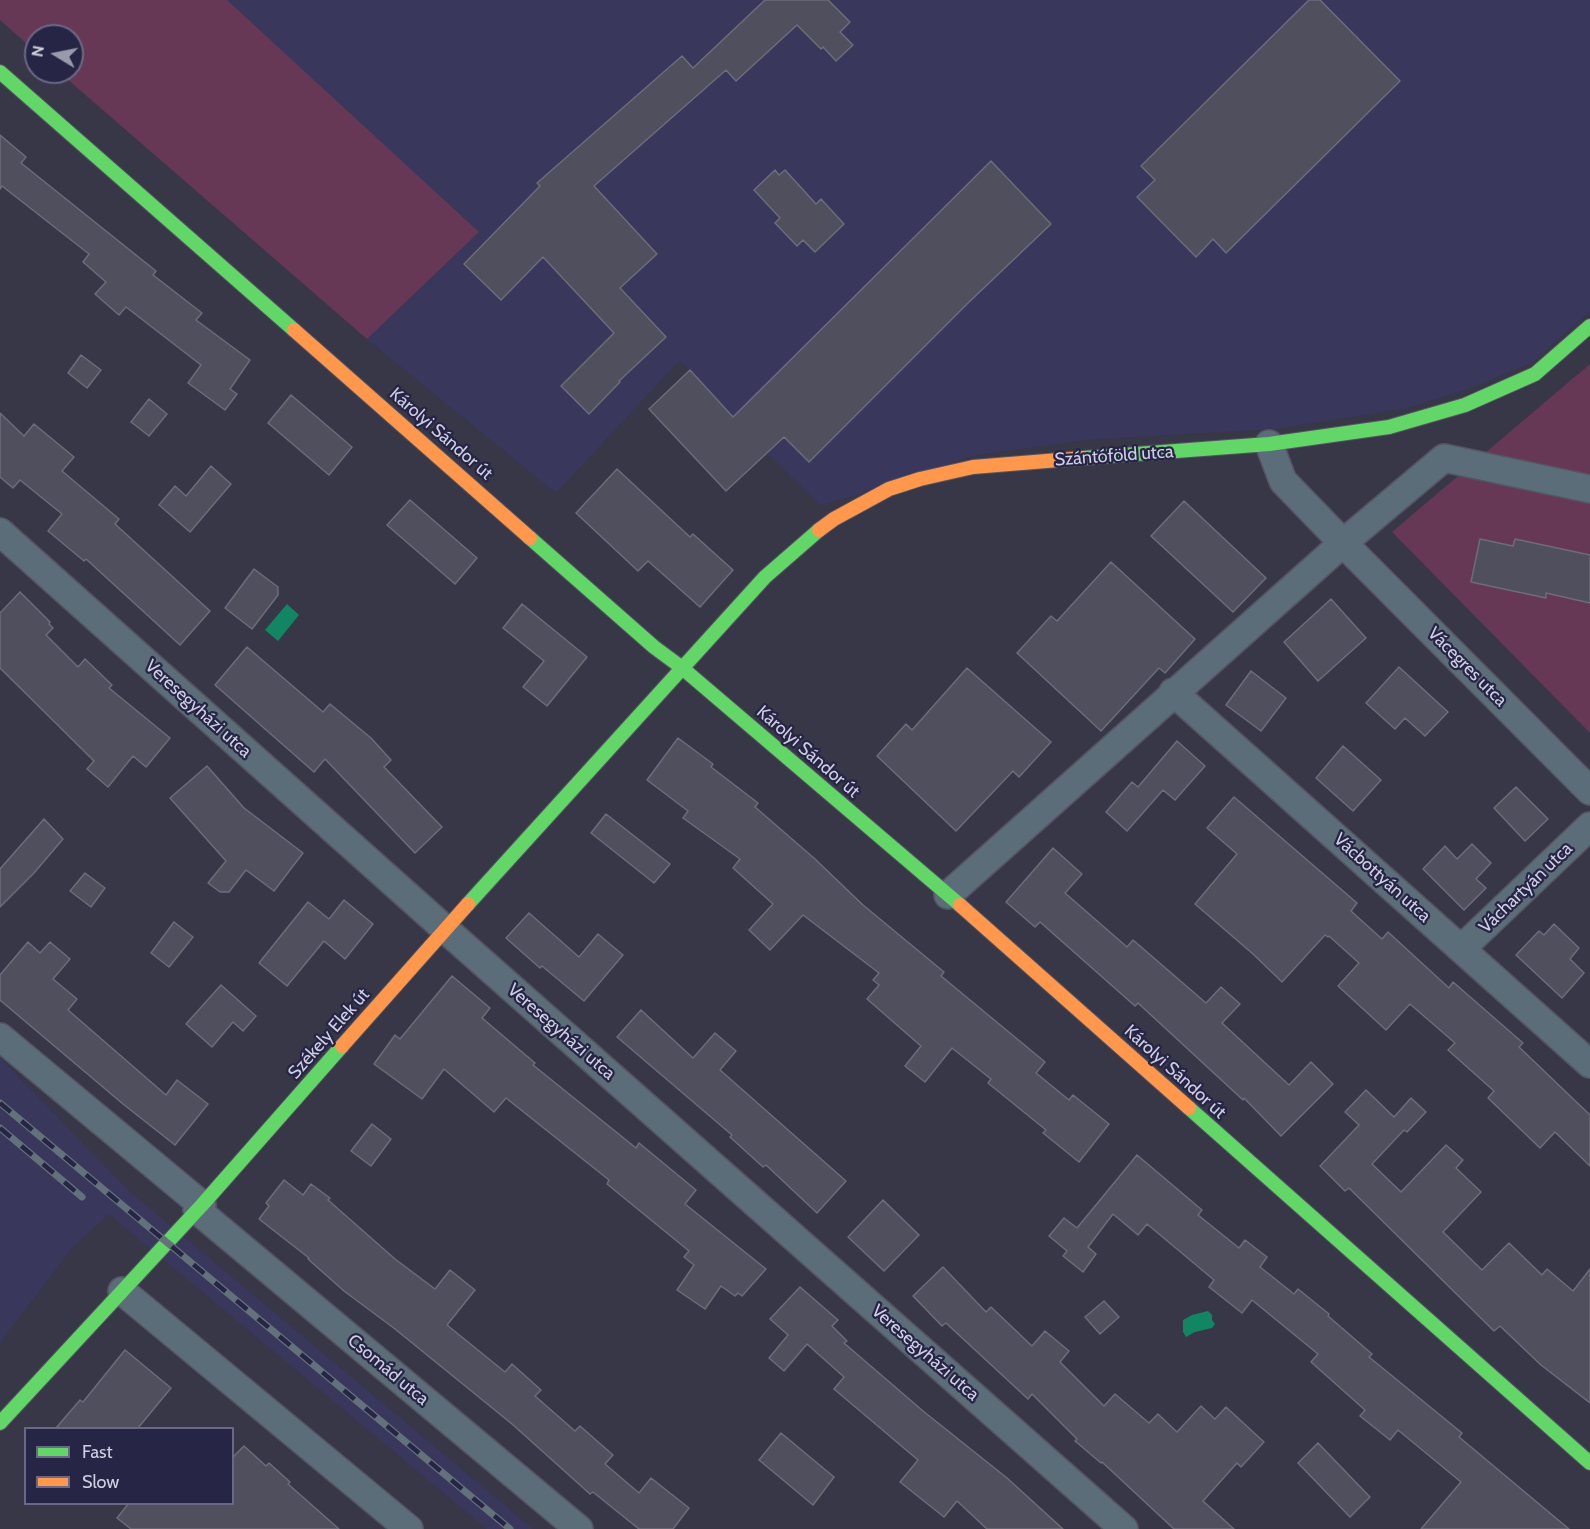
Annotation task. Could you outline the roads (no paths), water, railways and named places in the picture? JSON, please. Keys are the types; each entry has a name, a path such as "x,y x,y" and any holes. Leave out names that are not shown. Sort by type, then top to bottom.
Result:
{"street":[{"name":"Károlyi Sándor út","path":"0,72 654,647 681,667 948,895 1590,1463"},
{"name":"Szántóföld utca","path":"681,667 765,577 811,535 834,519 889,489 920,479 973,467 1269,444 1389,427 1465,405 1535,374 1590,326"},
{"name":"Vácegres utca","path":"1269,444 1283,481 1590,791"},
{"path":"948,895 1342,543 1444,458 1590,489"},
{"name":"Veresegyházi utca","path":"0,532 1124,1529"},
{"name":"Székely Elek út","path":"0,1423 199,1207 681,667"},
{"name":"Vácbottyán utca","path":"1173,692 1590,1064"},
{"name":"Váchartyán utca","path":"1461,949 1590,826"},
{"name":"Csomád utca","path":"0,1037 579,1529"},
{"path":"122,1292 409,1529"}],"railway":[{"path":"0,1103 510,1529"},
{"path":"0,1128 82,1197"}]}
